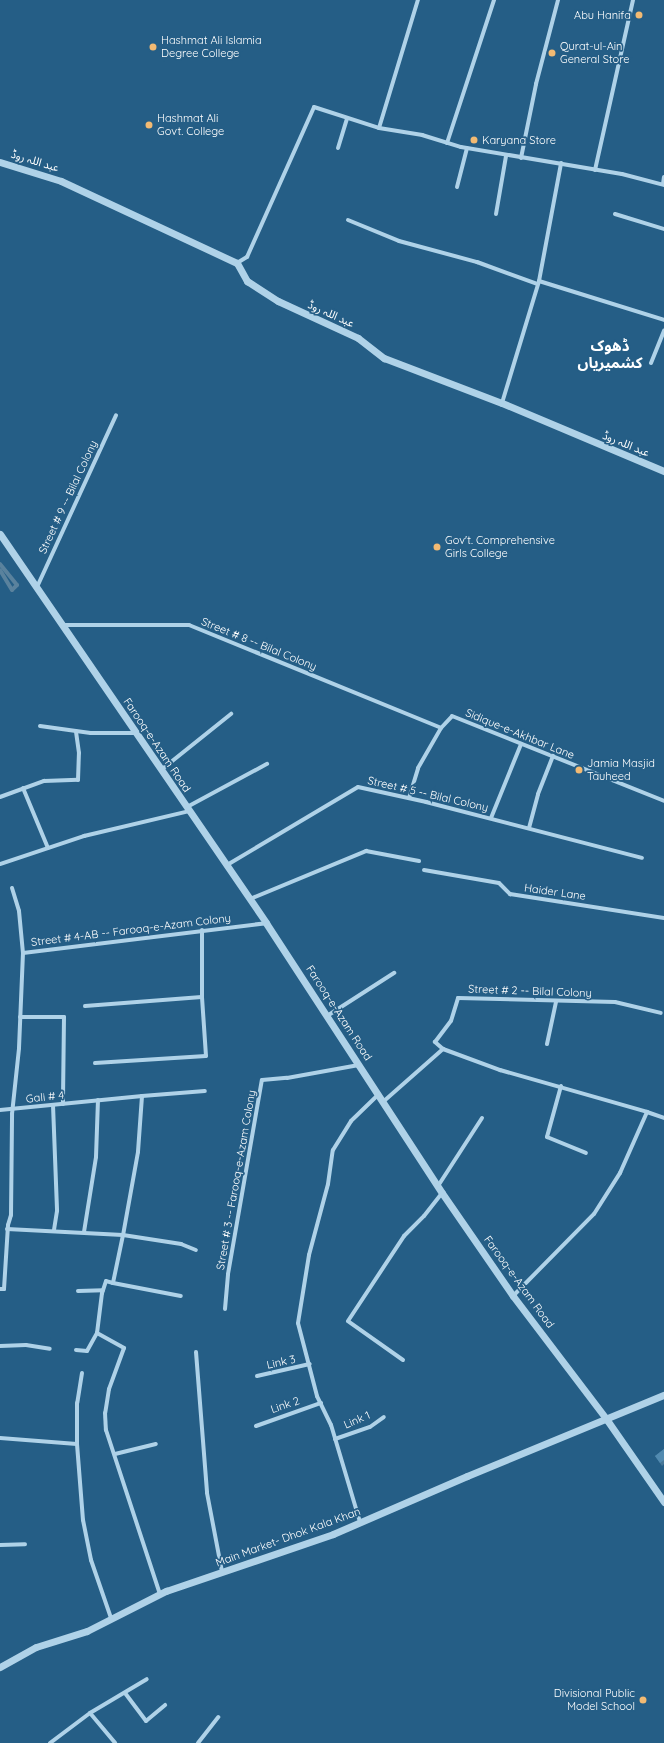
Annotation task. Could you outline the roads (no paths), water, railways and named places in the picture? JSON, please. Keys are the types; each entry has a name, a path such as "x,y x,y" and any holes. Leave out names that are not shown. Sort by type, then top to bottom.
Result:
{"street":[{"path":"379,128 418,0"},
{"path":"447,143 494,0"},
{"path":"521,158 536,84 558,0"},
{"path":"595,170 633,0"},
{"path":"237,263 247,257 314,107 379,128 466,148 506,156 561,163 663,184 664,177"},
{"path":"338,148 347,118"},
{"path":"457,187 466,148"},
{"path":"496,214 506,156"},
{"name":"عبد اللہ روڈ","path":"0,162 61,181 237,263 247,281 259,289 278,301 358,338 384,358 502,403 664,471"},
{"path":"502,403 538,282 561,163"},
{"path":"615,214 664,229"},
{"path":"348,220 399,241 477,262 664,320"},
{"path":"651,363 664,331"},
{"name":"Street # 9 -- Bilal Colony","path":"36,588 116,415"},
{"name":"Farooq-e-Azam Road","path":"0,534 266,923 384,1101 442,1193 513,1296 607,1420 664,1502"},
{"name":"Street # 8 -- Bilal Colony","path":"62,625 189,625 441,728"},
{"path":"161,770 232,714"},
{"name":"Sidique-e-Akhbar Lane","path":"441,728 452,716 664,801"},
{"path":"40,726 76,731 136,733"},
{"path":"409,798 418,768 441,728"},
{"path":"0,797 44,781 78,780 79,753 76,731"},
{"path":"490,818 521,744"},
{"path":"529,828 538,794 553,756"},
{"path":"0,864 84,836 188,809 268,764"},
{"name":"Street # 5 -- Bilal Colony","path":"226,865 358,787 490,818 642,858"},
{"path":"22,788 48,848"},
{"path":"250,900 366,851 419,861"},
{"name":"Haider Lane","path":"424,870 499,883 510,894 664,918"},
{"path":"12,888 19,911 22,952"},
{"name":"Street # 4-AB -- Farooq-e-Azam Colony","path":"2,1289 8,1229 11,1215 13,1109 20,1017 22,952 266,923"},
{"path":"94,1063 206,1056 202,997 202,930"},
{"path":"327,1016 394,973"},
{"path":"85,1006 202,997"},
{"name":"Street # 2 -- Bilal Colony","path":"443,1049 435,1042 451,1021 458,998 556,1002 615,1002 661,1013"},
{"path":"547,1044 556,1002"},
{"path":"20,1017 64,1017 62,1104"},
{"path":"384,1101 443,1049 500,1070 561,1086 664,1118"},
{"name":"Street # 3 -- Farooq-e-Azam Colony","path":"225,1309 231,1259 262,1080 287,1078 359,1065"},
{"path":"561,1086 547,1137 586,1153"},
{"name":"Gali # 4","path":"0,1110 205,1091"},
{"path":"360,1522 335,1439 321,1403 298,1323 309,1255 328,1184 333,1150 351,1121 379,1094"},
{"path":"113,1283 138,1152 142,1096"},
{"path":"84,1232 86,1203 96,1157 98,1100"},
{"path":"53,1105 57,1211 54,1230"},
{"path":"513,1296 594,1214 620,1172 648,1112"},
{"path":"438,1186 482,1118"},
{"path":"403,1360 348,1321 404,1236 424,1216 442,1193"},
{"path":"8,1229 54,1230 123,1235 181,1244 196,1250"},
{"path":"76,1350 87,1351 97,1333 103,1290 106,1282 181,1296"},
{"path":"78,1291 103,1290"},
{"path":"97,1333 124,1348 109,1389 105,1413 106,1430 160,1594"},
{"path":"0,1346 26,1345 50,1349"},
{"path":"196,1352 208,1493 222,1573"},
{"name":"Link 3","path":"257,1376 310,1364"},
{"path":"82,1373 77,1403 77,1444 83,1520 88,1547 111,1618"},
{"name":"Main Market- Dhok Kala Khan","path":"0,1667 36,1647 86,1631 160,1594 222,1573 360,1522 664,1396"},
{"name":"Link 2","path":"256,1426 321,1403"},
{"name":"Link 1","path":"335,1439 370,1426 384,1417"},
{"path":"0,1438 77,1444"},
{"path":"115,1454 156,1444"},
{"path":"0,1545 25,1544"},
{"path":"50,1743 90,1713 147,1679"},
{"path":"124,1692 146,1721 165,1706"},
{"path":"90,1713 115,1743"},
{"path":"198,1743 218,1717"}],"waterway":[{"path":"0,564 17,585 12,590 0,570"}],"place":[{"name":"Abu Hanifa","path":"639,15"},
{"name":"Hashmat Ali Islamia Degree College","path":"153,47"},
{"name":"Qurat-ul-Ain General Store","path":"552,53"},
{"name":"Hashmat Ali Govt. College","path":"149,125"},
{"name":"Karyana Store","path":"474,140"},
{"name":"Gov't. Comprehensive Girls College","path":"437,547"},
{"name":"Jamia Masjid Tauheed","path":"579,770"},
{"name":"Divisional Public Model School","path":"643,1700"}],"district":[{"name":"ڈھوک کشمیریاں","path":"610,354"}]}
